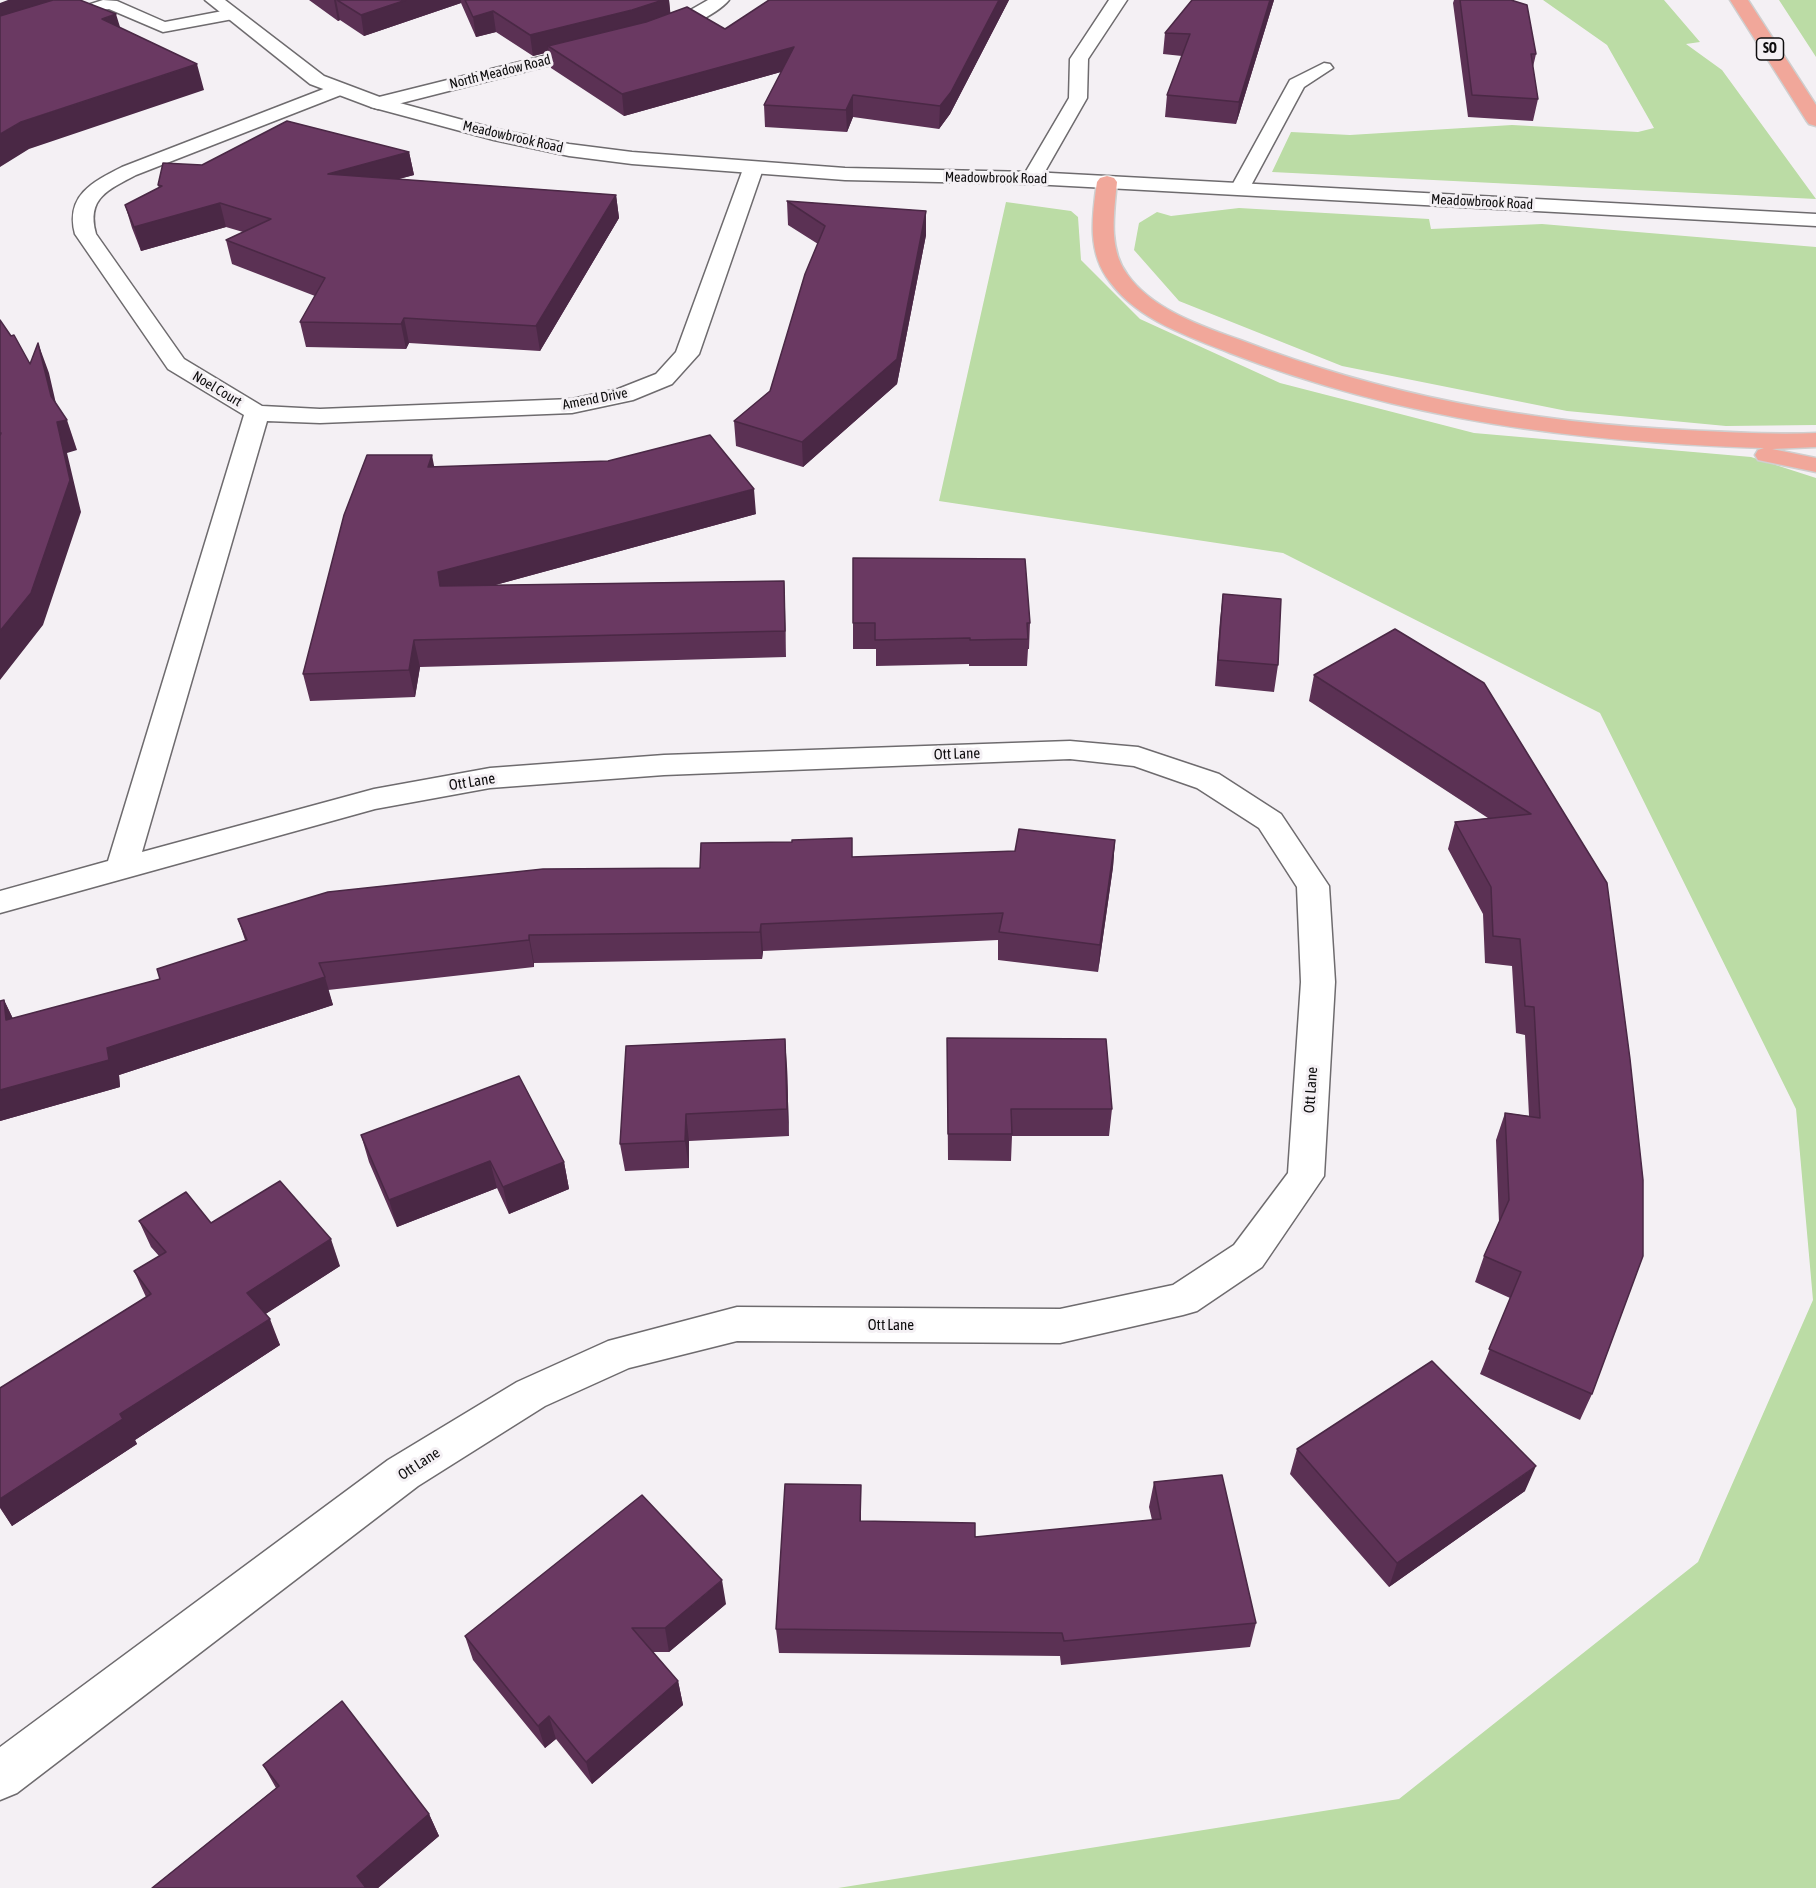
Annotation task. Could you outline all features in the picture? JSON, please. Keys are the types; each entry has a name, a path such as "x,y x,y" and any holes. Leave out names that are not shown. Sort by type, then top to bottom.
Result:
{"highway":[{"name":"SO","path":"1739,0 1816,120"},
{"path":"1107,182 1104,250 1110,265 1132,293 1170,318 1189,327 1292,367 1409,401 1529,423 1668,438 1816,465"},
{"path":"1668,438 1816,441"}],"street":[{"name":"Meadowbrook Road","path":"214,0 317,80 378,103 494,134 569,150 753,169 845,174 1032,178 1816,220"},
{"path":"641,37 679,24 720,0"},
{"path":"1032,178 1078,98 1079,59 1118,0"},
{"name":"North Meadow Road","path":"378,103 607,46"},
{"path":"1240,189 1297,84 1324,68"},
{"name":"Noel Court","path":"122,867 257,413 176,364 86,234 81,222 86,200 105,183 129,171 339,88"},
{"name":"Amend Drive","path":"257,413 331,416 572,406 625,395 663,379 687,354 753,169"},
{"name":"Ott Lane","path":"0,902 374,799 490,778 664,765 1070,750 1138,757 1208,781 1270,821 1313,886 1318,982 1306,1176 1248,1256 1183,1299 1060,1326 737,1324 622,1353 541,1390 403,1473 0,1776"}],"lane":[{"path":"0,38 100,5 111,4 163,27 232,14"}],"green space":[{"path":"1543,0 1664,0 1700,42 1686,44 1722,70 1816,199 1272,172 1291,132 1350,135 1512,125 1638,132 1654,128 1607,45"},
{"path":"1779,0 1816,0 1816,57"},
{"path":"1006,202 1071,211 1078,217 1081,260 1140,319 1280,383 1474,433 1751,457 1816,478 1816,1888 838,1888 1399,1799 1698,1562 1813,1300 1796,1109 1600,713 1283,553 939,501"},
{"path":"1239,208 1429,219 1431,229 1542,224 1816,247 1816,425 1726,426 1567,411 1342,366 1179,301 1134,250 1139,223 1157,212 1171,216"}],"building":[{"path":"53,0 80,0 116,14 102,19 197,64 21,122 0,134 0,16"},
{"path":"337,0 406,0 361,15"},
{"path":"465,0 663,0 530,35 493,11 473,17"},
{"path":"769,0 999,0 951,92 940,106 853,95 846,110 764,105 794,47 622,94 548,46 646,22 687,7 725,29"},
{"path":"1192,0 1270,0 1239,102 1167,95 1190,34 1165,33"},
{"path":"1460,0 1511,0 1527,5 1536,54 1531,54 1538,99 1472,95"},
{"path":"287,121 409,152 328,174 616,195 536,326 404,318 401,324 300,322 325,278 226,240 271,219 220,203 134,227 125,205 162,186 158,185 163,163 202,165"},
{"path":"787,201 926,211 897,359 802,442 734,421 770,391 805,274 825,226"},
{"path":"0,320 11,336 14,335 30,364 38,343 51,396 67,420 57,422 70,480 31,593 0,631 1,433"},
{"path":"710,435 754,489 438,572 440,586 784,581 785,631 414,640 409,670 303,674 344,515 367,455 432,455 428,467 608,461"},
{"path":"853,558 1025,559 1030,623 1027,623 1028,639 875,640 875,623 853,623"},
{"path":"1223,594 1281,599 1278,665 1218,660"},
{"path":"1395,629 1484,683 1607,883 1643,1180 1643,1256 1592,1394 1489,1349 1521,1272 1484,1256 1509,1200 1505,1113 1540,1118 1534,1007 1525,1006 1520,939 1493,936 1491,887 1455,822 1531,814 1314,675"},
{"path":"1019,829 1115,840 1100,945 999,932 1003,913 761,924 760,932 529,935 529,940 319,963 325,977 107,1048 109,1060 0,1090 0,1001 4,1000 6,1020 160,979 157,969 247,940 238,919 328,892 543,869 700,868 701,843 792,842 792,840 852,838 852,857 1015,851"},
{"path":"947,1038 1106,1039 1112,1109 1011,1109 1012,1134 948,1134"},
{"path":"785,1039 787,1109 686,1114 685,1141 620,1144 626,1046"},
{"path":"519,1076 564,1162 503,1187 490,1161 389,1200 361,1135"},
{"path":"280,1181 331,1239 247,1293 270,1319 120,1414 123,1419 0,1499 0,1388 151,1294 134,1271 166,1252 139,1221 186,1192 211,1223"},
{"path":"1432,1361 1536,1466 1397,1563 1297,1449"},
{"path":"1222,1475 1256,1623 1064,1641 1062,1633 776,1629 785,1484 861,1485 860,1521 975,1523 975,1537 1161,1519 1154,1482"},
{"path":"642,1495 722,1580 665,1628 632,1628 678,1681 586,1762 549,1716 538,1726 465,1636"},
{"path":"342,1701 429,1814 357,1876 366,1888 152,1888 279,1786 263,1765"}]}
